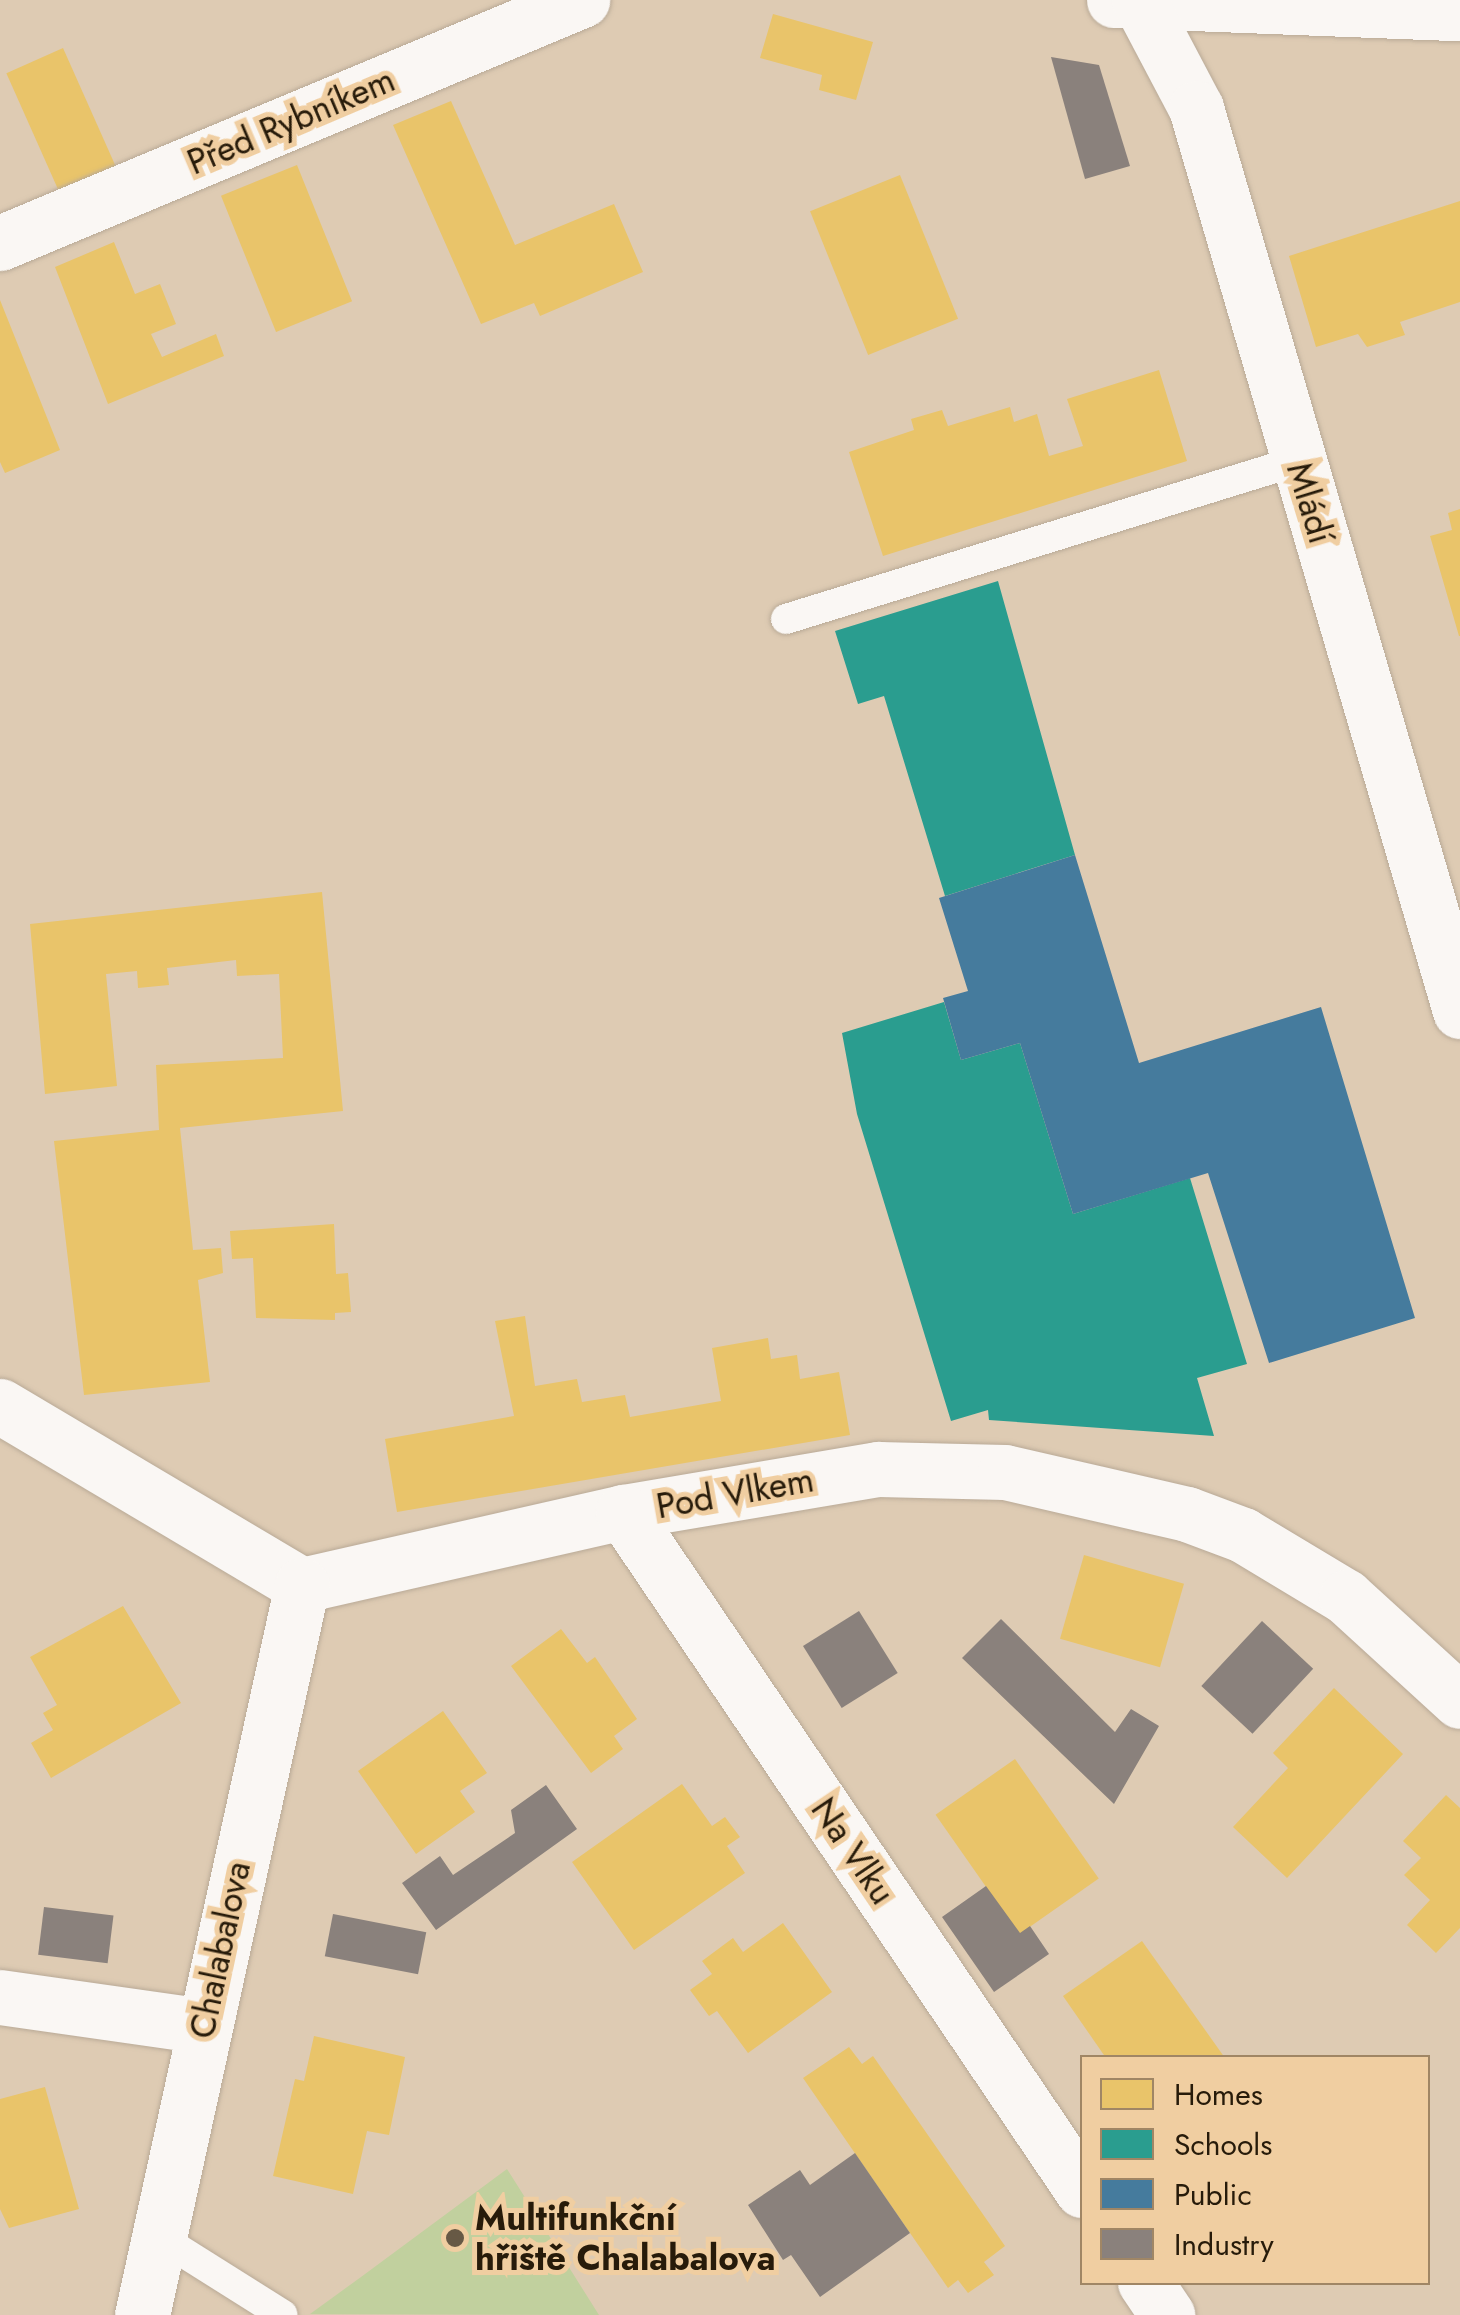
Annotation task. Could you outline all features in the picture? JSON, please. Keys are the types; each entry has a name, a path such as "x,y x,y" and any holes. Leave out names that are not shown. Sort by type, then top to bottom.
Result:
{"street":[{"name":"Před Rybníkem","path":"0,243 582,0"},
{"path":"1132,1 1460,14"},
{"name":"Mládí","path":"1132,1 1196,108 1460,1010"},
{"path":"0,1406 302,1585"},
{"name":"Pod Vlkem","path":"302,1585 623,1512 878,1468 942,1466 1005,1472 1128,1500 1243,1535 1346,1598 1460,1701"},
{"name":"Na Vlku","path":"623,1512 1080,2187"},
{"name":"Chalabalova","path":"142,2315 302,1585"},
{"path":"0,1997 207,2005"},
{"path":"1147,2285 1167,2315"}],"lane":[{"path":"786,619 1297,461"},
{"path":"159,2237 283,2315"}],"green space":[{"name":"Multifunkční hřiště Chalabalova","path":"507,2169 599,2315 310,2314 361,2277"}],"building: Homes":[{"path":"773,14 873,42 856,100 819,90 822,75 760,58"},
{"path":"63,48 116,167 59,192 6,73"},
{"path":"451,101 515,245 614,204 643,272 540,316 534,303 481,324 393,125"},
{"path":"297,165 352,301 276,332 221,196"},
{"path":"900,175 958,319 868,355 810,211"},
{"path":"1460,201 1460,302 1400,322 1405,335 1367,347 1358,334 1316,347 1289,256"},
{"path":"114,242 135,294 160,284 176,324 151,334 162,357 216,334 224,356 108,404 55,267"},
{"path":"0,300 60,450 5,473 0,462"},
{"path":"1159,370 1187,461 883,556 849,452 914,430 911,419 942,410 948,426 1010,407 1014,422 1037,414 1049,456 1083,446 1067,399"},
{"path":"1460,509 1459,636 1430,536 1452,530 1448,513"},
{"path":"322,892 343,1111 180,1128 193,1250 221,1248 223,1273 198,1280 210,1382 84,1395 54,1141 159,1130 156,1065 283,1058 279,974 237,976 236,960 167,968 169,985 138,988 137,971 106,974 117,1086 45,1094 30,924"},
{"path":"334,1224 336,1274 348,1273 351,1312 335,1313 335,1320 256,1318 253,1258 232,1259 230,1231"},
{"path":"525,1316 535,1386 577,1379 582,1402 625,1395 630,1417 721,1401 712,1348 768,1338 771,1359 797,1355 800,1379 839,1372 850,1435 397,1512 385,1439 514,1416 495,1321"},
{"path":"1084,1555 1184,1584 1160,1667 1060,1639"},
{"path":"123,1606 181,1703 51,1778 31,1743 53,1730 43,1713 57,1705 30,1657"},
{"path":"561,1629 587,1663 595,1657 637,1719 614,1736 623,1749 591,1773 511,1666"},
{"path":"1334,1688 1403,1754 1287,1878 1233,1827 1288,1768 1273,1753"},
{"path":"443,1711 487,1773 460,1791 475,1812 416,1854 358,1771"},
{"path":"1015,1759 1099,1879 1019,1934 936,1815"},
{"path":"682,1784 712,1826 725,1817 740,1837 727,1846 745,1873 634,1950 572,1862"},
{"path":"1446,1795 1460,1808 1460,1928 1436,1953 1407,1925 1430,1900 1404,1875 1421,1858 1403,1841"},
{"path":"783,1923 832,1992 748,2053 717,2011 709,2016 690,1990 712,1974 702,1961 733,1938 743,1952"},
{"path":"1142,1941 1223,2055 1104,2055 1063,1996"},
{"path":"314,2036 405,2057 389,2135 367,2131 353,2194 273,2176 295,2079 304,2081"},
{"path":"849,2047 862,2064 873,2056 1005,2246 984,2262 994,2275 968,2293 958,2280 948,2288 803,2078"},
{"path":"45,2087 79,2209 9,2228 0,2209 0,2099"}],"building: Schools":[{"path":"998,581 1075,855 945,896 884,696 858,704 835,631"},
{"path":"944,1002 961,1060 1020,1043 1073,1214 1190,1178 1247,1364 1197,1378 1214,1436 989,1420 988,1410 951,1421 857,1114 842,1033"}],"building: Public":[{"path":"1075,855 1139,1063 1321,1007 1415,1318 1269,1363 1208,1173 1073,1214 1020,1043 961,1060 943,998 968,991 939,898"}],"building: Industry":[{"path":"1051,57 1099,65 1130,166 1085,179"},
{"path":"859,1611 898,1673 842,1708 803,1646"},
{"path":"1001,1619 1115,1732 1131,1709 1159,1726 1114,1804 962,1658"},
{"path":"1262,1621 1313,1669 1252,1734 1201,1686"},
{"path":"546,1785 577,1829 436,1930 402,1883 440,1856 453,1875 515,1833 511,1810"},
{"path":"986,1886 1020,1933 1030,1926 1049,1954 994,1992 942,1917"},
{"path":"44,1907 113,1916 108,1963 38,1955"},
{"path":"333,1914 426,1932 418,1974 325,1956"},
{"path":"855,2153 910,2233 820,2297 791,2255 783,2260 748,2205 800,2170 810,2185"}],"place":[{"name":"Multifunkční hřiště Chalabalova","path":"455,2238"}]}
